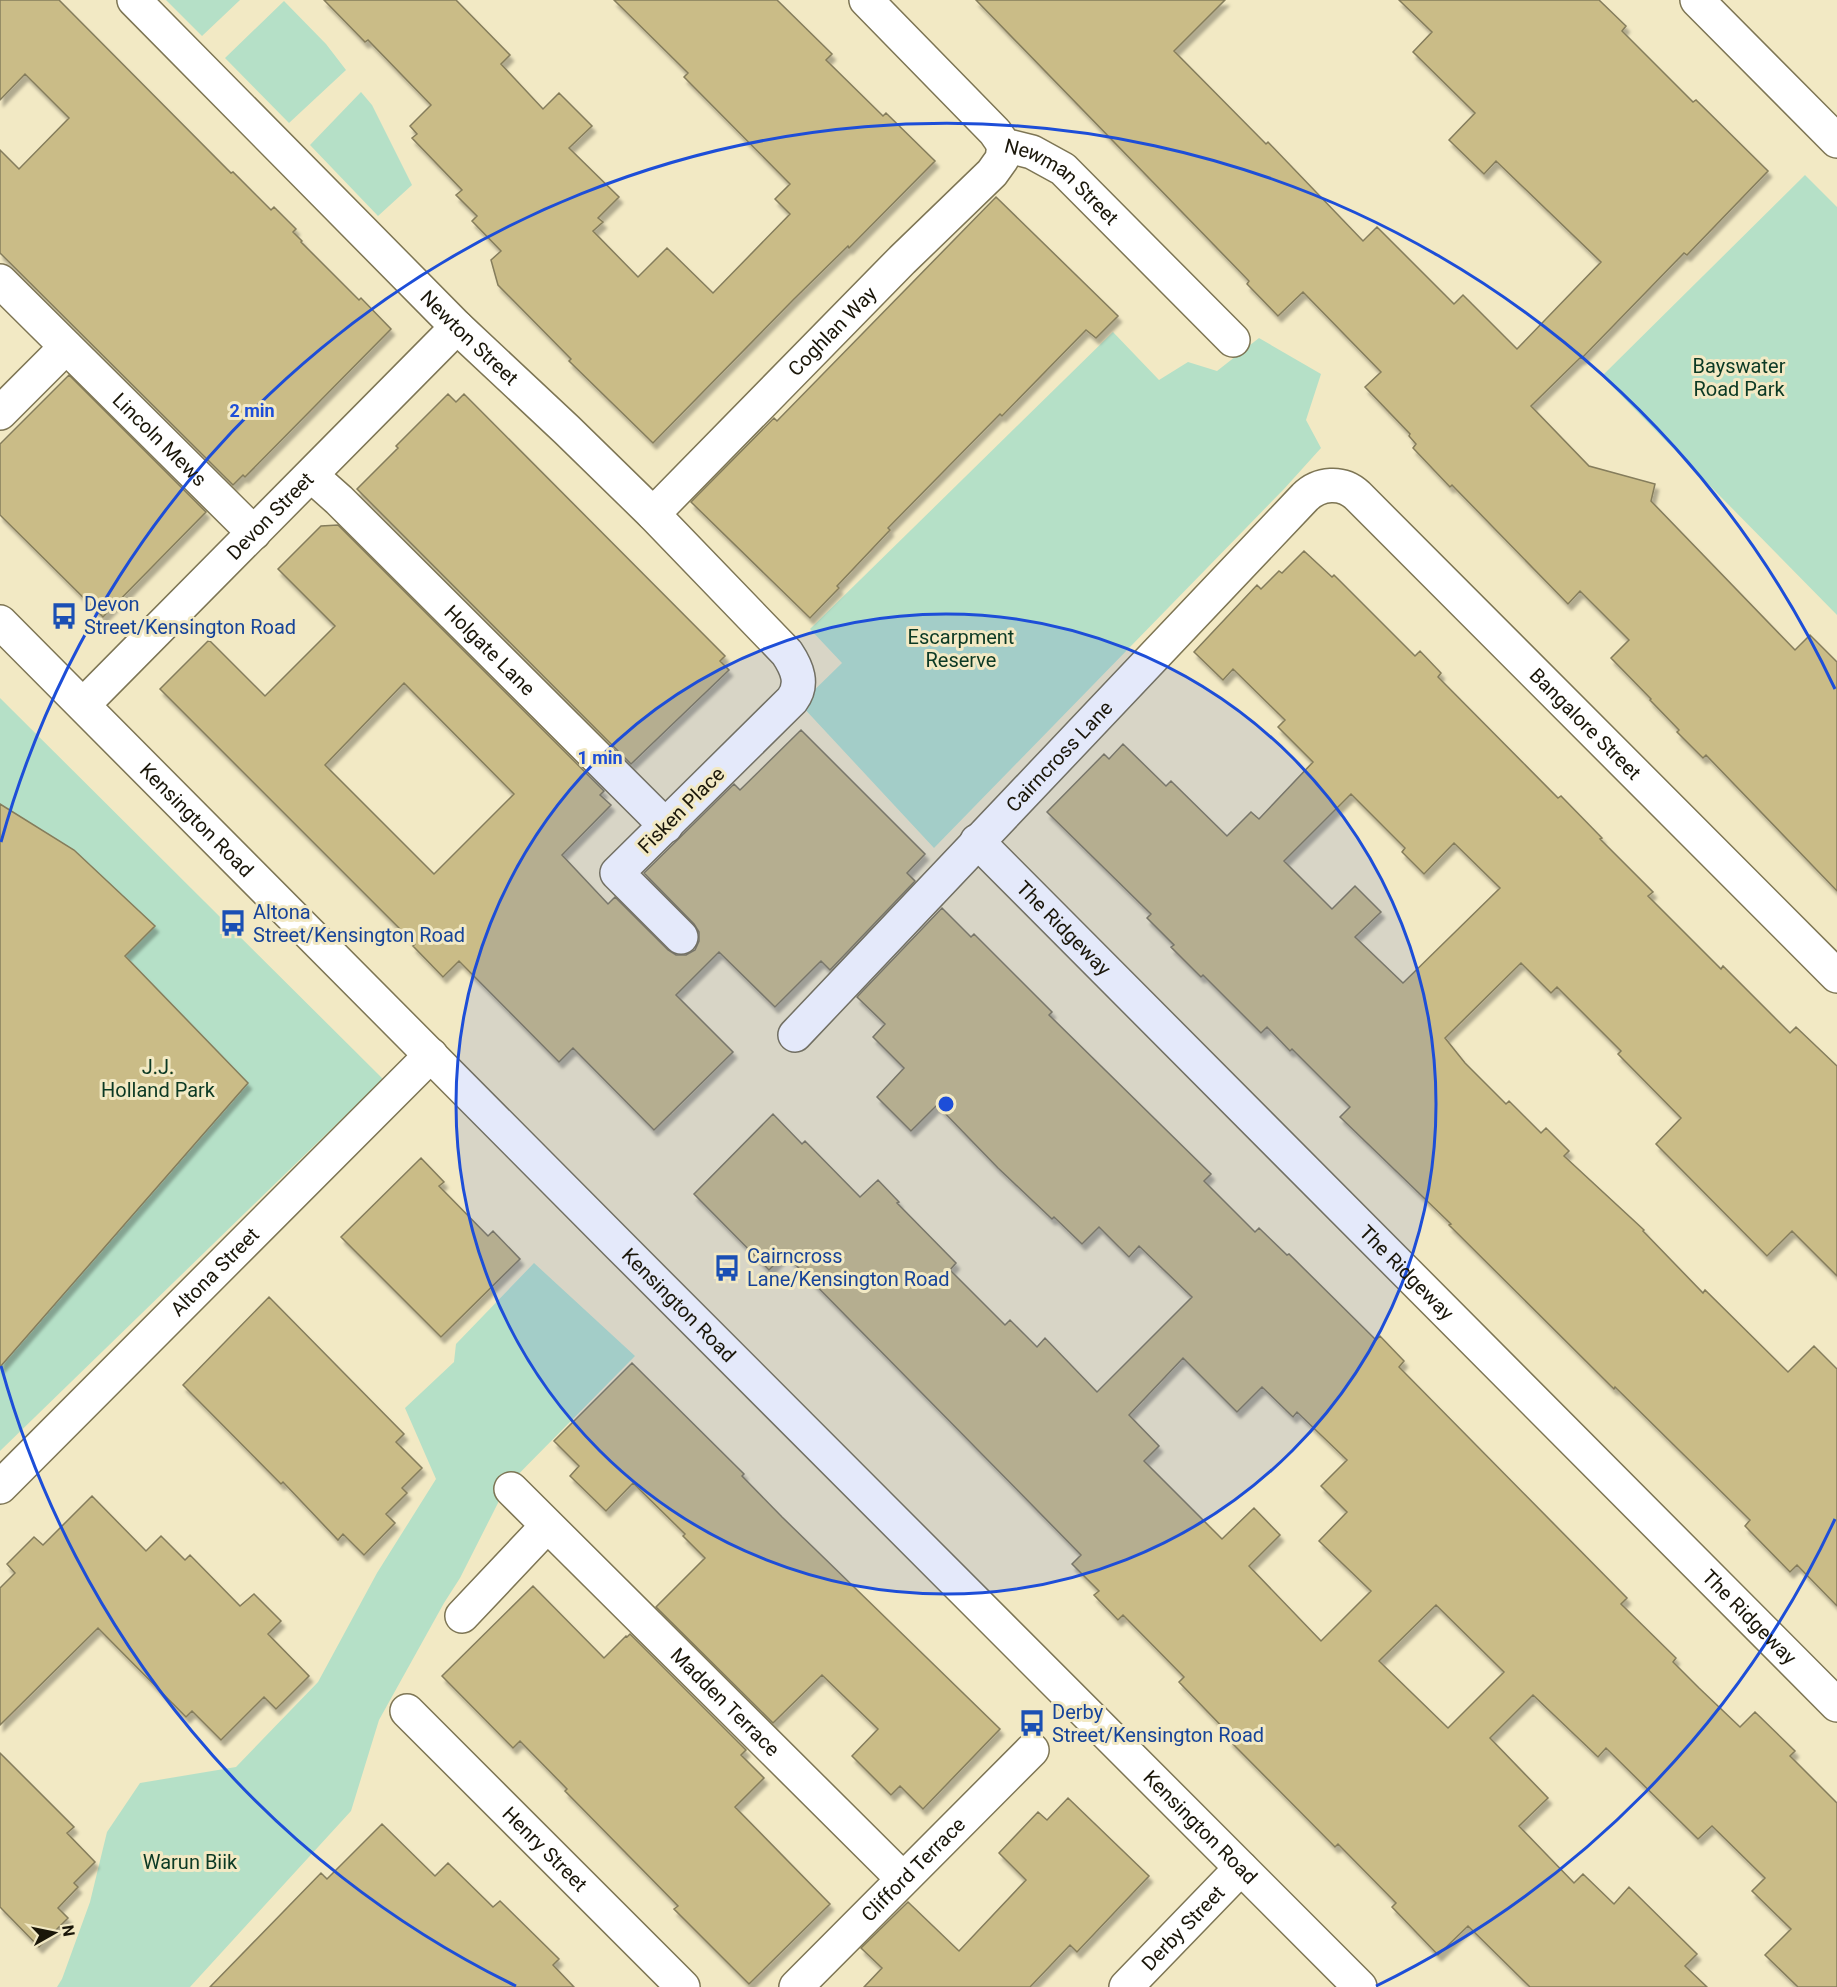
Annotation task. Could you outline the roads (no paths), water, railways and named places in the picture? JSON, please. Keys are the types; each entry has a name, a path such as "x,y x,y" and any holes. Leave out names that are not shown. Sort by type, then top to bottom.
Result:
{"street":[{"name":"Newton Street","path":"134,0 457,327 653,514 787,653 794,663 799,678"},
{"name":"Newman Street","path":"866,0 995,132 1004,145 1032,152 1063,169 1233,340"},
{"path":"1697,0 1837,141"},
{"name":"Coghlan Way","path":"653,514 902,260 992,173 1002,159 1004,145"},
{"name":"Lincoln Mews","path":"4,294 66,347 254,533"},
{"name":"Devon Street","path":"83,705 457,327"},
{"path":"0,413 66,347"},
{"name":"Holgate Lane","path":"312,476 339,500 666,826"},
{"name":"Cairncross Lane","path":"795,1035 1305,497 1313,490 1328,485"},
{"name":"Bangalore Street","path":"1328,485 1347,487 1357,495 1837,976"},
{"name":"Kensington Road","path":"0,621 1360,1987"},
{"name":"Fisken Place","path":"681,937 617,873 792,700 797,691 799,678"},
{"name":"The Ridgeway","path":"977,842 1837,1705"},
{"name":"Altona Street","path":"0,1487 431,1055"},
{"name":"Madden Terrace","path":"510,1489 902,1878"},
{"path":"462,1616 547,1526"},
{"name":"Henry Street","path":"407,1711 683,1987"},
{"name":"Clifford Terrace","path":"796,1987 1032,1749"},
{"name":"Derby Street","path":"1126,1987 1241,1868"}],"place":[{"name":"Devon Street/Kensington Road","path":"64,616"},
{"name":"Altona Street/Kensington Road","path":"233,923"},
{"name":"Cairncross Lane/Kensington Road","path":"727,1268"},
{"name":"Derby Street/Kensington Road","path":"1032,1723"}],"park label":[{"name":"Bayswater Road Park","path":"1739,378"},
{"name":"Escarpment Reserve","path":"961,648"},
{"name":"J.J. Holland Park","path":"158,1078"},
{"name":"Warun Biik","path":"190,1862"}]}
